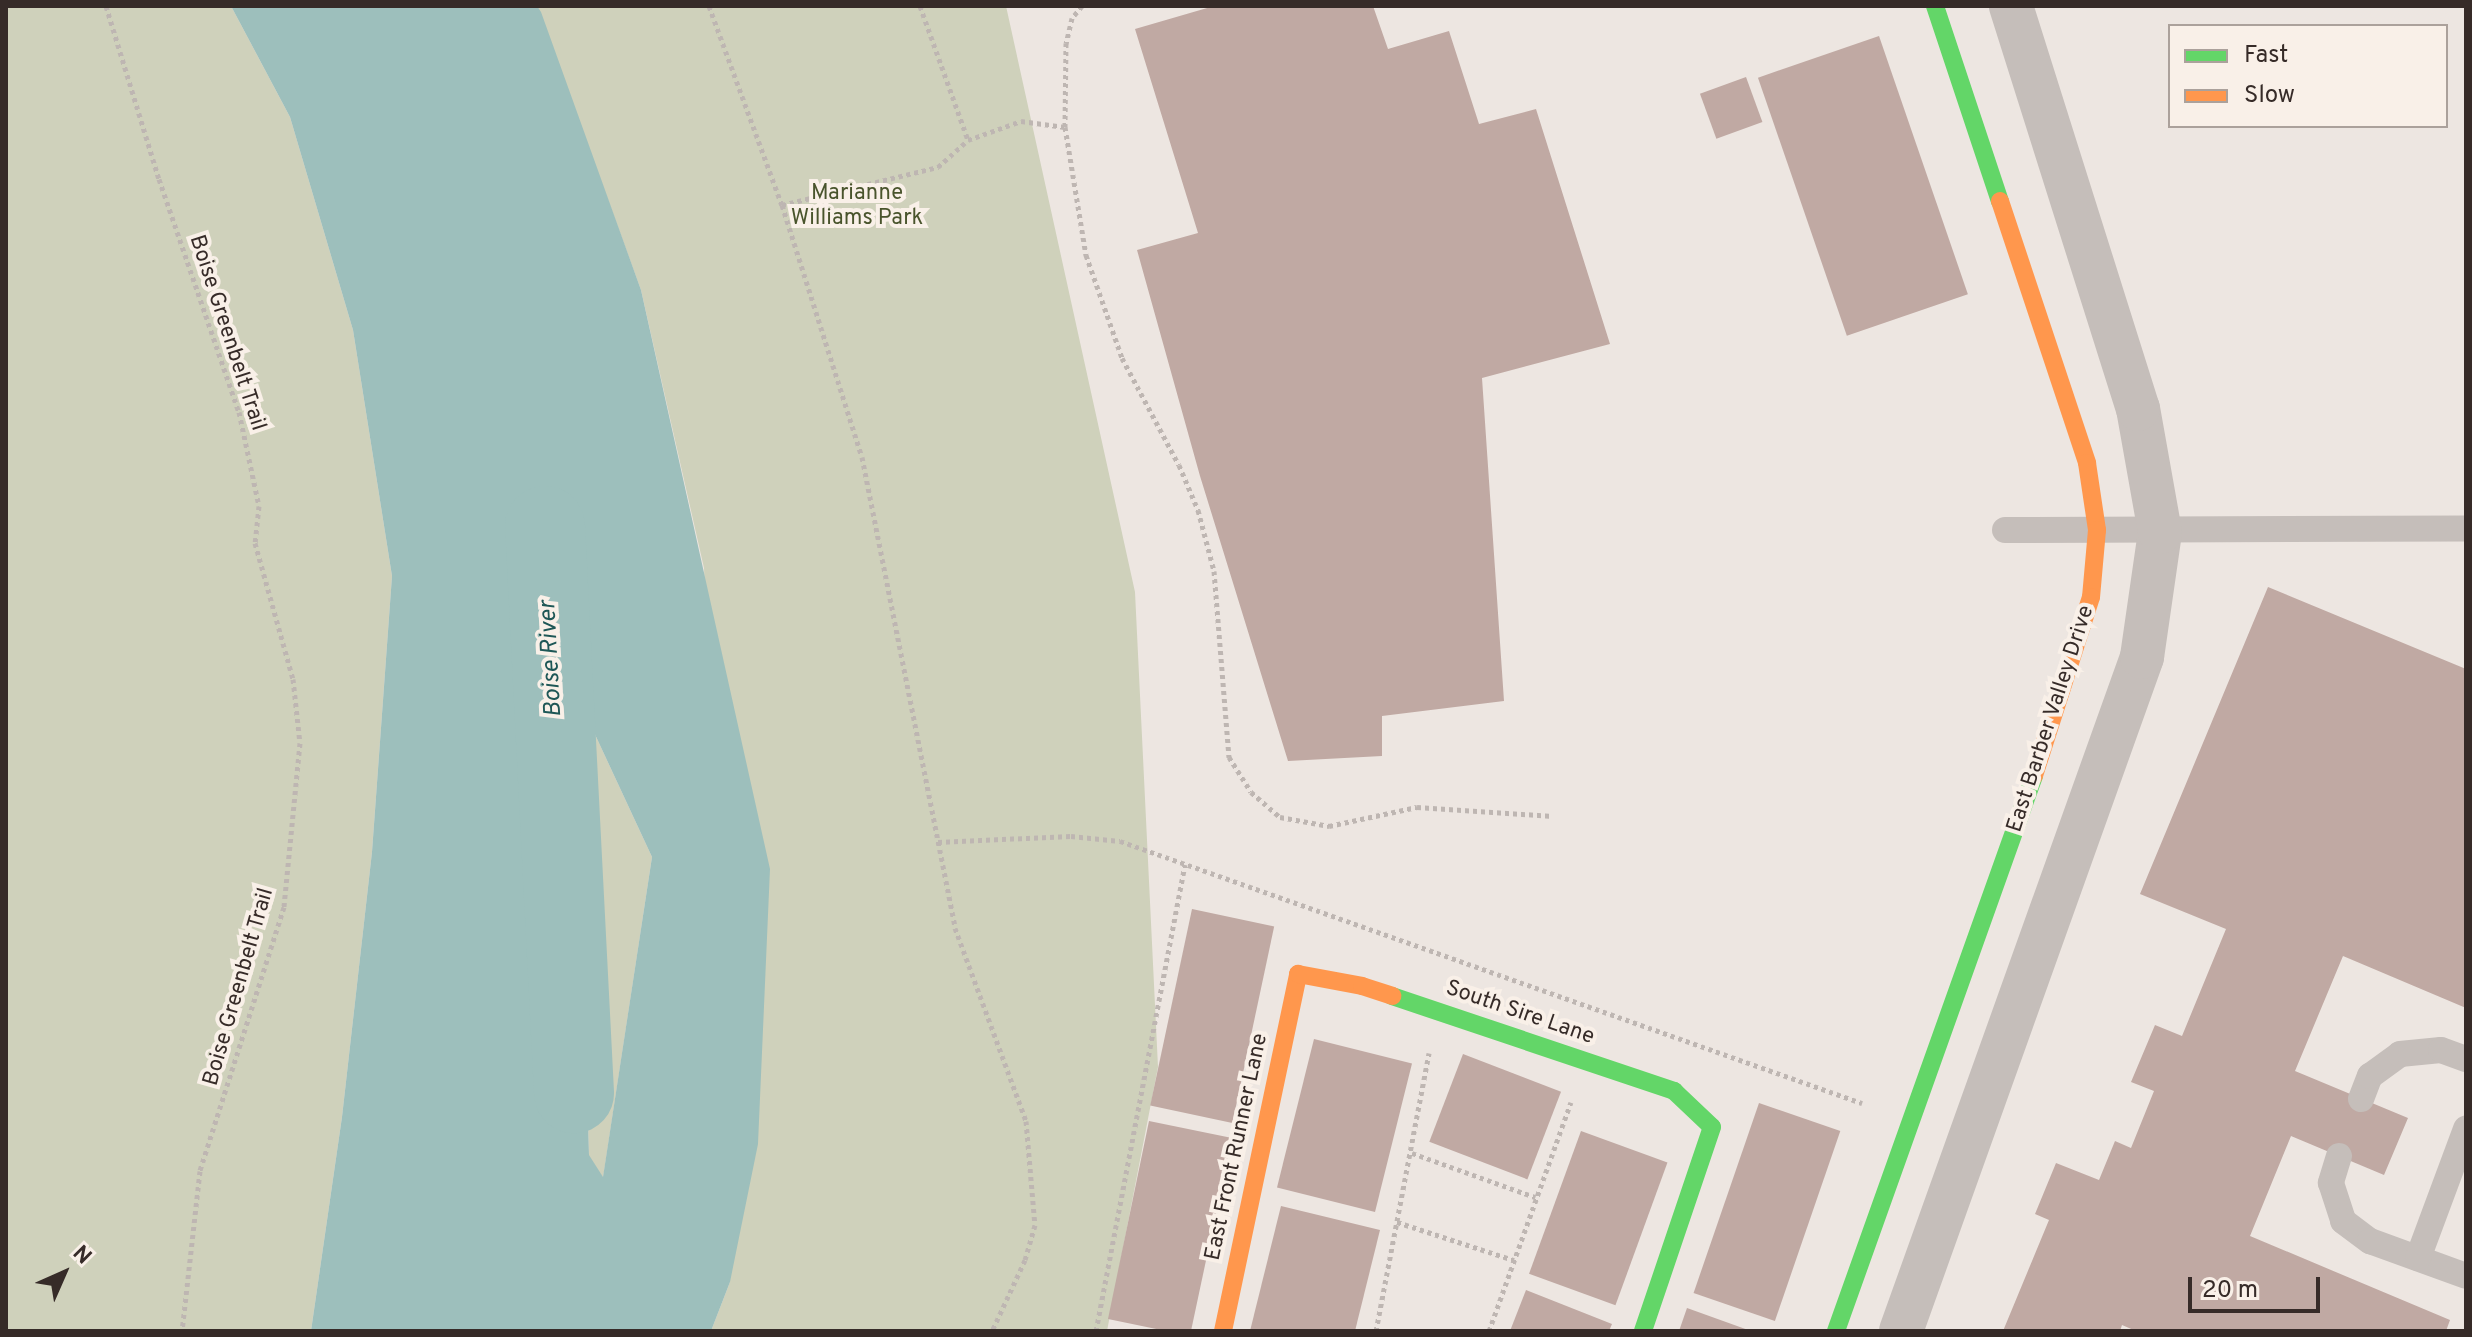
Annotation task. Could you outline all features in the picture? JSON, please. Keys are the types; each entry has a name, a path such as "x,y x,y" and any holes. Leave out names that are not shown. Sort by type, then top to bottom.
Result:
{"street":[{"name":"East Barber Valley Drive","path":"1836,1331 2059,705 2091,597 2097,530 2087,463 1935,6"},
{"path":"1901,1331 2142,657 2160,532 2138,409 2011,6"},
{"name":"South Sire Lane","path":"1298,974 1362,986 1674,1091 1712,1127 1643,1331"},
{"name":"East Front Runner Lane","path":"1223,1331 1298,974"}],"lane":[{"path":"2005,530 2160,532 2466,528"},
{"path":"2361,1099 2370,1076 2400,1054 2441,1050 2466,1059"},
{"path":"2418,1258 2466,1129"},
{"path":"2339,1156 2331,1183 2343,1221 2370,1241 2466,1276"}],"path":[{"name":"Boise Greenbelt Trail","path":"106,6 159,179 239,412 259,506 255,543 293,679 300,743 284,907 200,1171 182,1331"},
{"path":"709,6 782,205 862,457 955,928 1026,1121 1035,1225 1025,1260 992,1331"},
{"path":"920,6 968,140"},
{"path":"1082,6 1072,18 1066,43 1065,127 1086,255 1122,358 1179,465 1198,510 1214,571 1229,757 1251,792 1280,817 1329,826 1417,807 1553,816"},
{"path":"782,205 938,167 968,140 1021,121 1065,127"},
{"path":"938,842 1071,836 1102,838 1185,864 1862,1103"},
{"path":"1096,1331 1185,864"},
{"path":"1376,1331 1430,1046"},
{"path":"1489,1331 1573,1098"},
{"path":"1412,1153 1535,1197"},
{"path":"1397,1222 1514,1260"}],"green space":[{"path":"6,6 231,6 290,117 353,330 392,576 372,852 342,1117 311,1331 6,1331"},
{"name":"Marianne Williams Park","path":"537,6 1006,6 1135,592 1158,1067 1107,1331 711,1331 730,1282 704,568 641,290"},
{"path":"541,633 562,642 592,728 652,857 603,1178 589,1156 586,1055 550,903 528,750"}],"water":[{"path":"231,6 537,6 641,290 770,869 758,1144 730,1282 711,1331 311,1331 342,1117 372,852 392,576 353,330 290,117","holes":["541,634 562,642 592,728 652,857 603,1177 589,1155 586,1055 550,903 528,750"]}],"building":[{"path":"1214,6 1373,6 1388,49 1449,31 1479,124 1536,109 1610,344 1482,378 1504,701 1382,716 1382,756 1288,761 1200,476 1137,250 1198,233 1135,29"},
{"path":"1879,36 1968,294 1847,336 1758,78"},
{"path":"1746,77 1762,122 1716,139 1700,94"},
{"path":"2268,587 2466,669 2466,1008 2343,956 2295,1071 2408,1118 2384,1175 2291,1136 2250,1236 2450,1320 2446,1331 2136,1331 2122,1325 2120,1331 2003,1331 2049,1220 2035,1214 2056,1163 2099,1180 2115,1141 2131,1148 2154,1091 2131,1082 2155,1025 2182,1036 2226,929 2140,894"},
{"path":"1192,909 1274,926 1232,1123 1150,1106"},
{"path":"1314,1039 1412,1063 1375,1212 1277,1187"},
{"path":"1463,1054 1561,1092 1527,1179 1429,1142"},
{"path":"1759,1103 1840,1131 1775,1321 1694,1293"},
{"path":"1149,1121 1232,1138 1191,1331 1166,1331 1108,1319"},
{"path":"1581,1131 1667,1162 1615,1305 1529,1274"},
{"path":"1281,1206 1380,1230 1355,1331 1250,1331"},
{"path":"1526,1290 1612,1324 1609,1331 1510,1331"},
{"path":"1687,1308 1751,1331 1679,1331"}],"waterway":[{"name":"Boise River","path":"545,526 574,1093"}],"traffic: fast":[{"path":"1935,6 2000,201"},
{"path":"1836,1331 2034,776"},
{"path":"1392,996 1674,1091 1712,1127 1643,1331"}],"traffic: slow":[{"path":"2000,201 2087,463 2097,530 2091,597 2034,776"},
{"path":"1223,1331 1298,974 1362,986 1392,996"}]}
